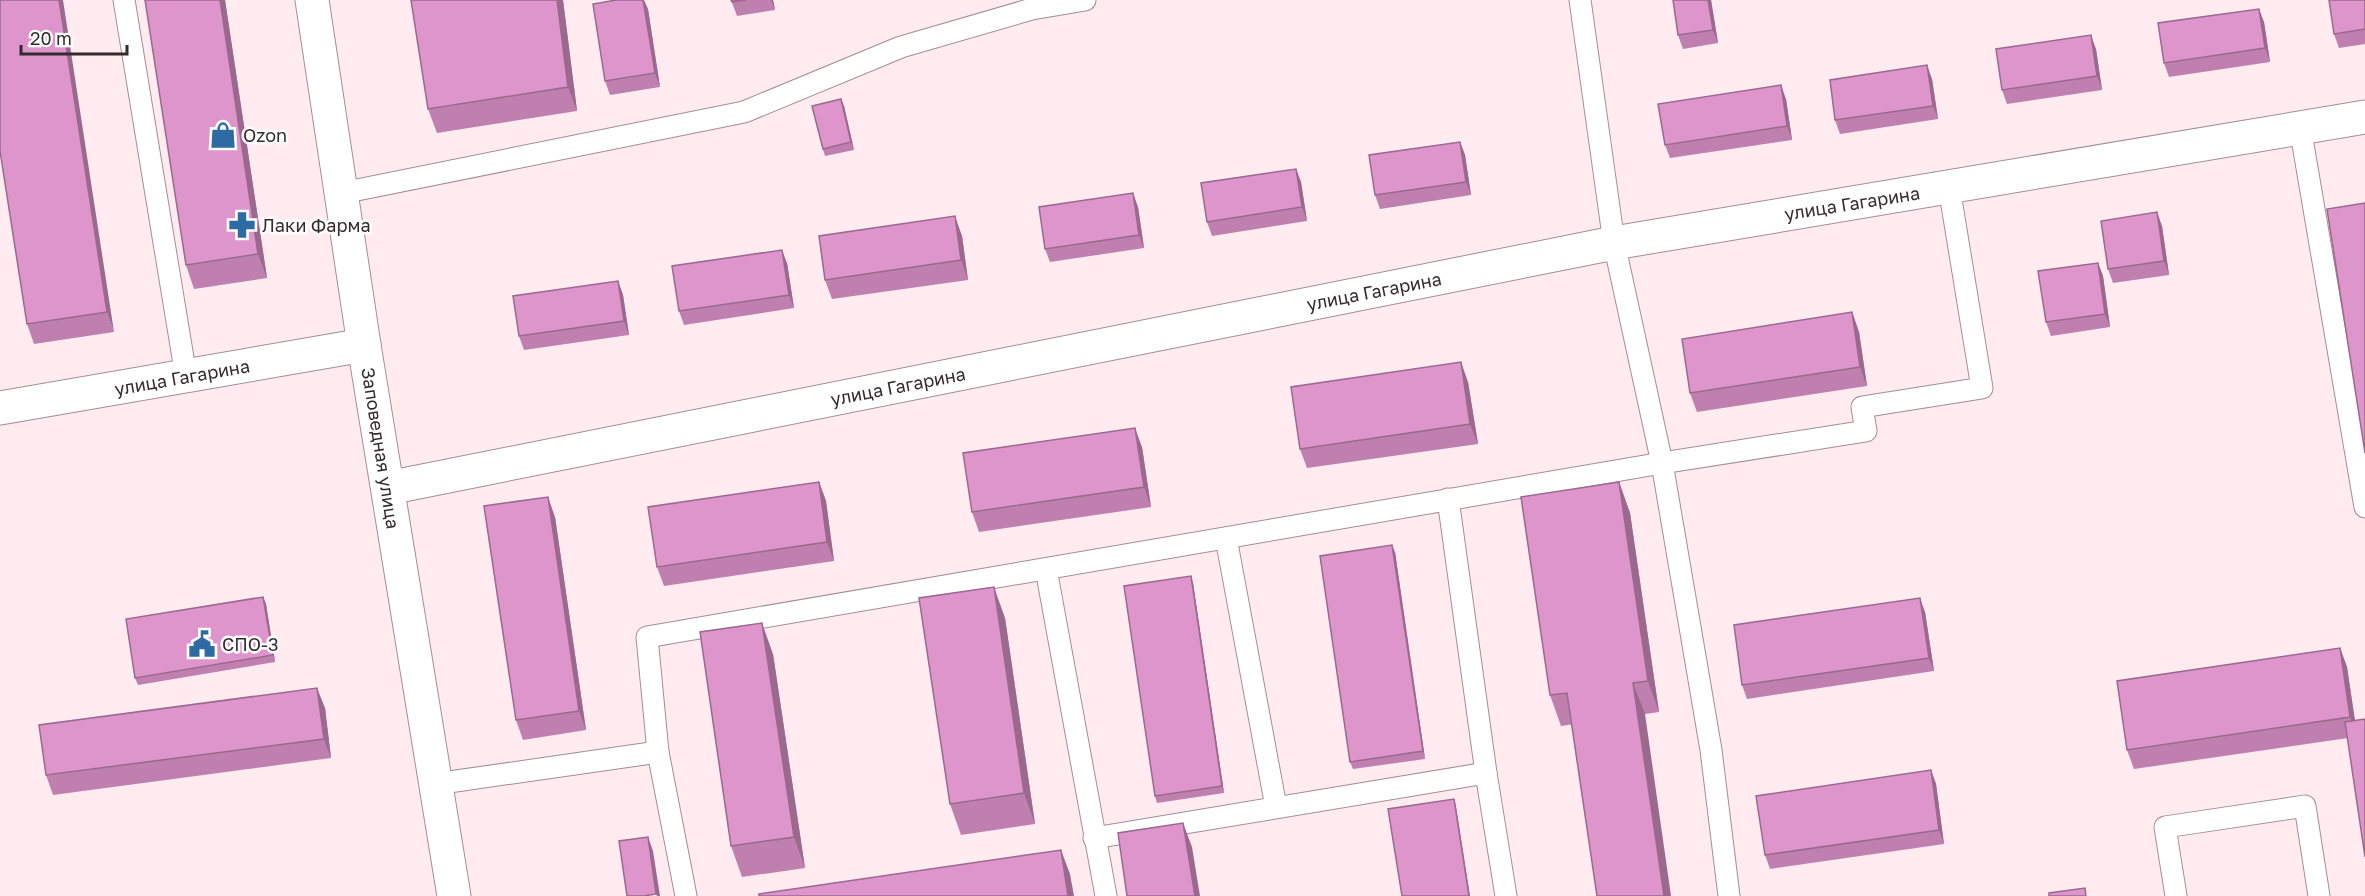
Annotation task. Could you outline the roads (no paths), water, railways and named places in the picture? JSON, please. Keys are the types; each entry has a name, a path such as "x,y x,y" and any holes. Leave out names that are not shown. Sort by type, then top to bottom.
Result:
{"street":[{"name":"Заповедная улица","path":"312,0 364,345 454,896"},
{"name":"улица Гагарина","path":"387,488 1614,243 2365,117"},
{"name":"улица Гагарина","path":"0,408 364,345"}],"lane":[{"path":"124,0 186,376"},
{"path":"342,194 744,112 901,47 1032,9 1085,0"},
{"path":"1580,0 1614,243 1662,463 1711,750 1729,896"},
{"path":"2300,128 2365,507"},
{"path":"686,896 658,752 647,636 1662,463 1866,431 1862,408 1982,388 1949,187"},
{"path":"1448,499 1486,773 1506,896"},
{"path":"1226,538 1276,807"},
{"path":"1046,568 1106,896"},
{"path":"435,784 658,752"},
{"path":"1094,838 1486,773"},
{"path":"2176,896 2165,827 2305,806 2319,896"}],"place":[{"name":"Ozon","path":"223,135"},
{"name":"Лаки Фарма","path":"242,225"},
{"name":"СПО-3","path":"202,644"}]}
